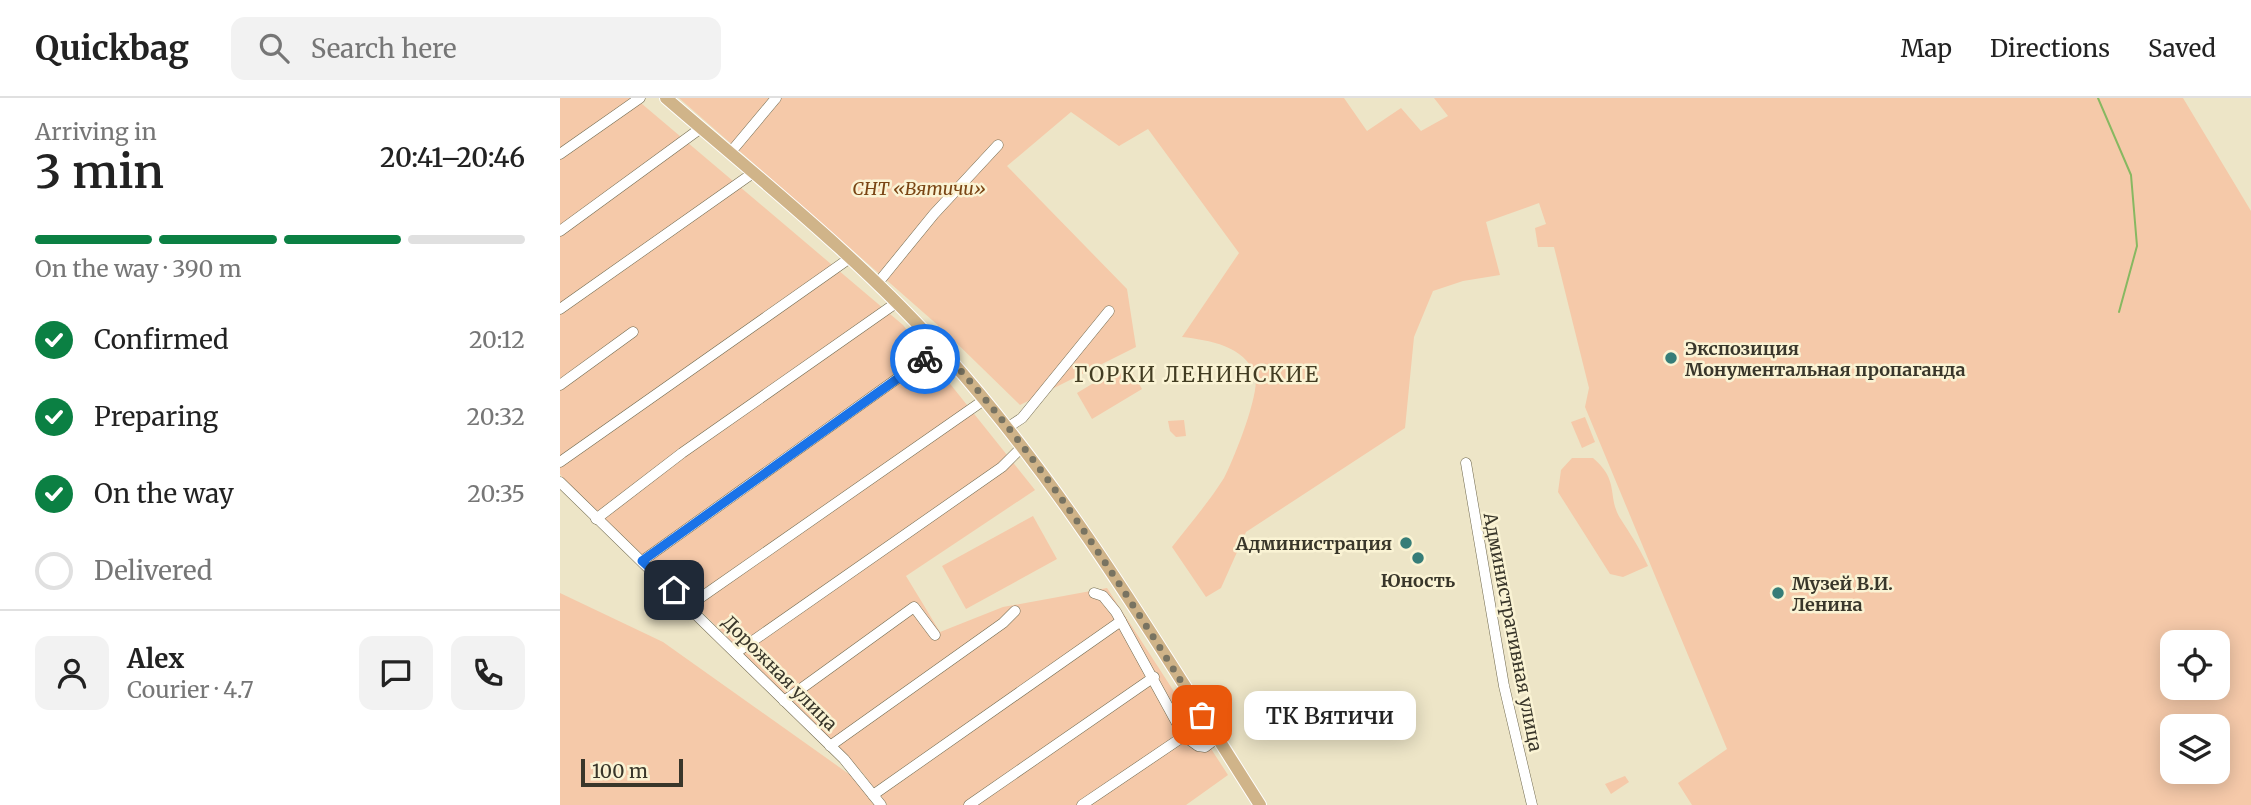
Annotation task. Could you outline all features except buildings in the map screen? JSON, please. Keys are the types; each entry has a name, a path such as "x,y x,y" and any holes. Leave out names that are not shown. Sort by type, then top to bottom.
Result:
{"main road":[{"path":"666,98 850,258 940,348 984,400 1097,553 1260,805"}],"street":[{"path":"560,154 640,98"},
{"path":"730,153 776,98"},
{"path":"560,231 701,128"},
{"path":"877,284 934,214 998,145"},
{"path":"560,309 753,173"},
{"path":"560,462 850,258"},
{"path":"596,519 682,453 896,303"},
{"path":"1007,428 1022,418 1109,311"},
{"path":"560,384 633,332"},
{"path":"642,561 940,348"},
{"path":"690,605 984,400"},
{"path":"737,652 1002,467 1021,447"},
{"name":"Административная улица","path":"1466,463 1501,671 1532,805"},
{"name":"Дорожная улица","path":"560,482 737,652 830,746 881,805"},
{"path":"1094,593 1103,596 1121,621 1184,736 1198,746 1205,747 1217,738"},
{"path":"783,701 914,607 935,635"},
{"path":"830,746 1003,624 1016,611"},
{"path":"873,795 1121,621"},
{"path":"969,805 1154,677"},
{"path":"1082,805 1184,736"}],"green space":[{"path":"560,98 635,98 903,325 1035,490 906,576 940,632 1003,607 1107,588 1228,775 1186,805 887,805 861,771 689,599 574,493 560,474"},
{"name":"СНТ «Вятичи»","path":"679,98 1344,98 1367,131 1401,108 1421,131 1448,116 1434,98 2183,98 2251,211 2251,805 1692,805 1678,783 1727,749 1585,407 1589,388 1554,247 1538,247 1535,228 1546,224 1539,203 1486,222 1500,275 1463,281 1433,291 1414,337 1405,428 1246,532 1221,588 1206,597 1172,547 1224,478 1250,411 1256,384 1250,365 1235,351 1203,340 1182,337 1239,253 1148,129 1119,146 1071,112 1007,166 1127,289 1136,347 1020,405 940,327"},
{"path":"1127,363 1142,389 1092,419 1077,393"},
{"path":"1585,417 1595,442 1582,448 1571,422"},
{"path":"1184,420 1186,436 1176,437 1170,431 1168,421"},
{"path":"1572,458 1593,458 1607,474 1616,510 1648,566 1623,577 1610,574 1558,492 1561,470"},
{"path":"1033,516 1057,559 966,609 942,566"},
{"path":"560,593 663,642 863,784 878,805 560,805"},
{"path":"1625,776 1629,782 1611,794 1605,784"}],"waterway":[{"path":"2098,98 2131,175 2137,246 2119,312"}],"way so far":[{"path":"925,359 940,348 1007,428 1097,553 1202,715"}],"place":[{"name":"Экспозиция Монументальная пропаганда","path":"1671,358"},
{"name":"Администрация","path":"1406,543"},
{"name":"Юность","path":"1418,558"},
{"name":"Музей В.И. Ленина","path":"1778,593"},
{"name":"ТК Вятичи","path":"1202,715"}],"district":[{"name":"ГОРКИ ЛЕНИНСКИЕ","path":"1197,374"}],"route":[{"path":"674,590 642,561 720,508 925,359"}]}
